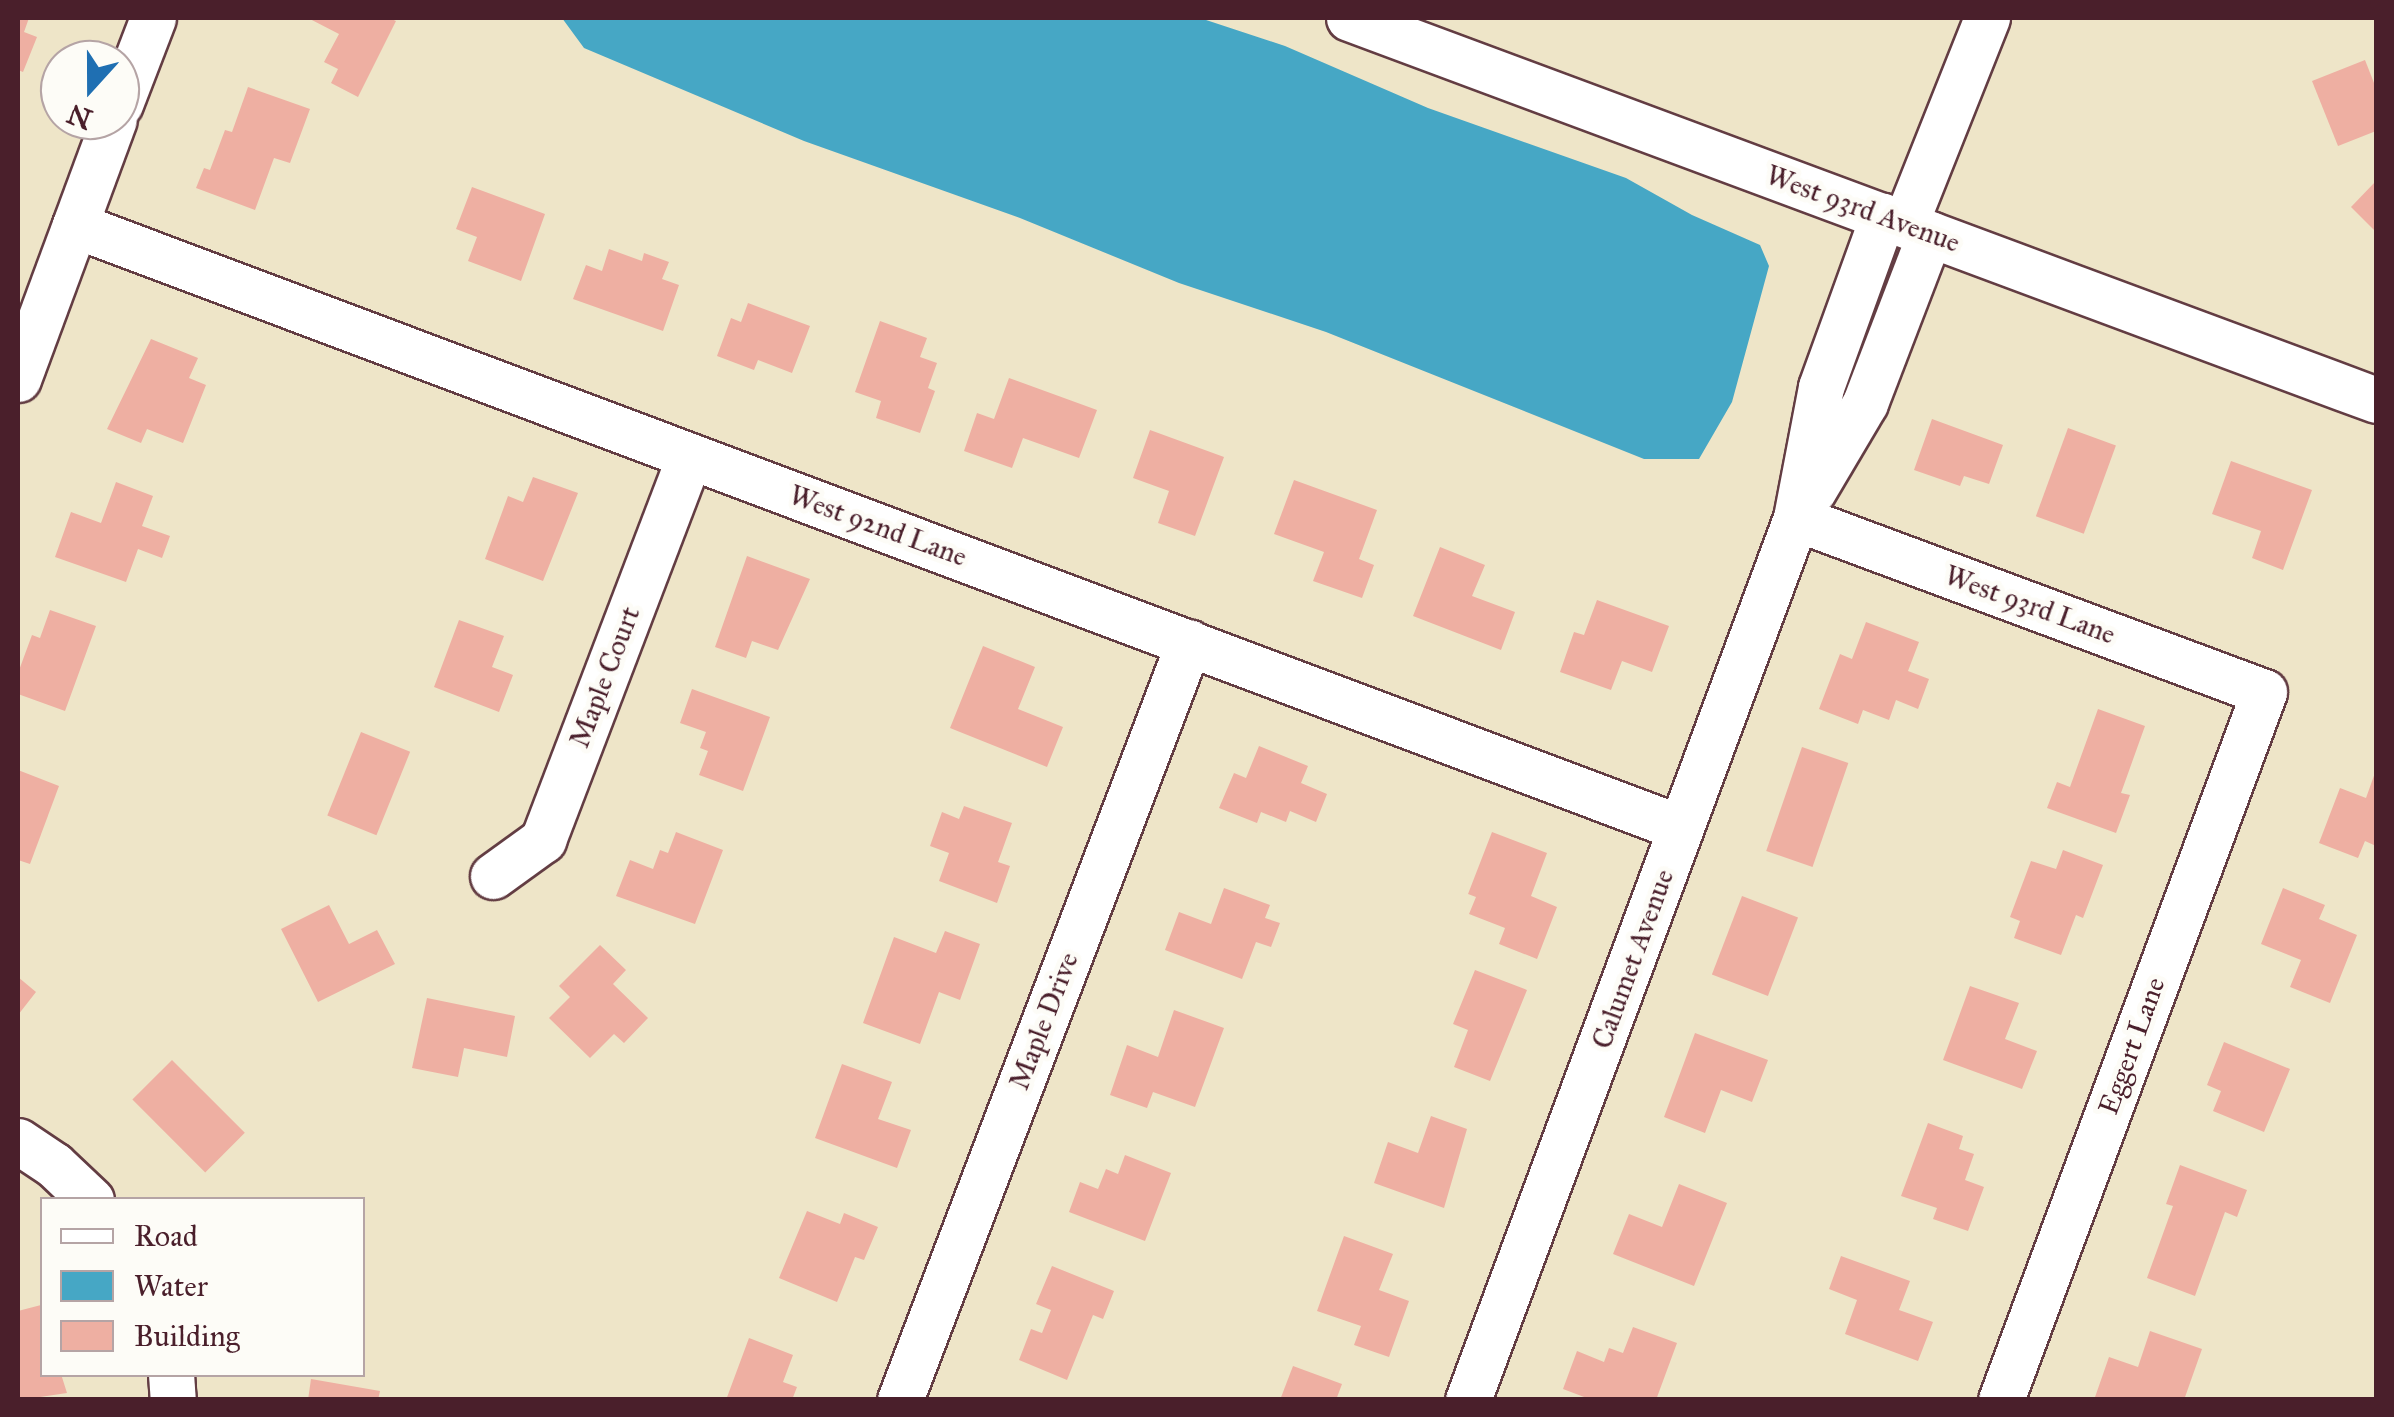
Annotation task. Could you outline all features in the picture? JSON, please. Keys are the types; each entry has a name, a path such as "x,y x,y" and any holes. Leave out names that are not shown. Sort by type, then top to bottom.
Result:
{"street":[{"path":"140,52 153,18"},
{"name":"West 93rd Avenue","path":"1349,18 2376,400"},
{"name":"Calumet Avenue","path":"1468,1400 1796,518 1821,387 1906,225 1987,18"},
{"path":"18,380 106,140"},
{"name":"West 92nd Lane","path":"74,225 1682,828"},
{"name":"Maple Court","path":"493,876 543,840 690,456"},
{"name":"West 93rd Lane","path":"1796,518 2264,692"},
{"name":"Maple Drive","path":"900,1400 1189,642"},
{"name":"Eggert Lane","path":"2000,1400 2264,692"},
{"path":"18,1141 54,1165 88,1197"}],"water":[{"path":"562,18 1200,18 1285,46 1428,108 1626,178 1692,215 1760,245 1769,266 1732,402 1699,459 1644,459 1326,332 1179,283 1020,218 804,141 584,48"}],"building":[{"path":"18,18 29,18 24,32 37,37 23,72 18,70"},
{"path":"308,18 396,21 358,97 331,83 338,69 324,62 339,34"},
{"path":"2365,60 2376,88 2376,131 2338,146 2312,81"},
{"path":"248,87 310,109 290,163 274,158 255,210 196,188 204,168 210,170 225,130 232,132"},
{"path":"2376,181 2376,232 2351,207"},
{"path":"472,187 545,214 521,281 468,261 477,237 456,229"},
{"path":"609,249 642,261 644,253 669,262 662,279 679,285 663,331 573,299 586,265 602,271"},
{"path":"748,303 810,326 792,373 758,360 754,370 717,356 731,318 741,322"},
{"path":"880,321 927,338 920,357 937,363 928,388 935,391 920,433 876,418 881,401 855,392"},
{"path":"151,339 198,358 189,378 206,385 183,443 147,429 141,443 107,429"},
{"path":"1009,378 1097,410 1079,458 1023,438 1012,468 964,451 977,413 994,419"},
{"path":"1932,419 2003,445 1989,484 1964,476 1960,486 1914,470"},
{"path":"2068,428 2116,445 2084,534 2036,516"},
{"path":"1150,430 1224,457 1195,536 1158,523 1169,491 1133,478"},
{"path":"2231,461 2312,490 2283,570 2252,558 2261,531 2212,514"},
{"path":"533,477 578,493 543,581 485,559 508,496 523,502"},
{"path":"1294,480 1377,510 1359,559 1374,565 1362,598 1313,581 1324,552 1274,534"},
{"path":"116,482 153,496 142,526 170,536 162,558 138,549 126,582 55,557 71,512 101,523"},
{"path":"1440,547 1485,565 1472,596 1515,612 1501,650 1413,616"},
{"path":"747,556 810,579 778,650 752,641 746,658 715,647"},
{"path":"1597,600 1669,626 1652,672 1622,661 1611,690 1560,672 1574,632 1584,635"},
{"path":"50,610 96,626 65,711 18,694 18,673 32,635 40,638"},
{"path":"459,620 504,636 492,667 513,675 499,712 434,687"},
{"path":"1866,622 1919,642 1908,671 1929,679 1918,709 1896,700 1889,720 1863,710 1858,724 1819,709 1840,654 1852,659"},
{"path":"983,646 1035,667 1018,709 1063,727 1047,767 950,728"},
{"path":"692,689 770,717 743,791 699,775 708,751 700,748 706,732 680,723"},
{"path":"2098,709 2145,726 2121,793 2130,795 2116,833 2047,808 2057,782 2070,787"},
{"path":"361,732 410,752 376,835 327,815"},
{"path":"1259,746 1308,766 1301,783 1327,794 1316,822 1290,811 1286,822 1261,812 1257,823 1219,808 1234,773 1246,778"},
{"path":"1802,747 1848,763 1813,867 1766,851"},
{"path":"18,770 59,786 30,864 18,860"},
{"path":"2376,770 2376,846 2365,841 2358,858 2319,843 2340,788 2366,798"},
{"path":"964,806 1012,823 998,862 1010,866 997,903 939,881 949,853 930,846 942,812 959,819"},
{"path":"676,832 723,850 695,924 616,896 630,860 653,869 660,850 668,853"},
{"path":"1492,832 1547,853 1531,896 1557,907 1537,959 1499,944 1505,928 1469,914 1476,897 1468,894"},
{"path":"2063,850 2103,865 2083,918 2076,915 2061,955 2014,938 2020,921 2010,917 2031,861 2056,869"},
{"path":"1224,888 1270,905 1265,918 1280,923 1271,947 1256,942 1242,979 1165,950 1179,912 1211,924"},
{"path":"2283,888 2325,905 2319,919 2357,935 2330,1003 2290,987 2301,960 2261,944"},
{"path":"1742,896 1798,918 1768,996 1712,974"},
{"path":"329,905 349,944 377,930 395,964 318,1002 281,929"},
{"path":"945,931 980,944 960,1000 939,992 920,1044 863,1023 894,937 936,953"},
{"path":"600,945 626,970 613,984 648,1018 624,1043 614,1034 590,1058 549,1018 570,997 559,986"},
{"path":"1475,970 1527,990 1490,1081 1454,1067 1468,1030 1453,1024"},
{"path":"18,977 36,992 18,1015"},
{"path":"1970,986 2019,1003 2005,1039 2037,1051 2022,1089 1943,1060"},
{"path":"427,998 515,1016 507,1057 464,1048 458,1077 412,1068"},
{"path":"1174,1010 1224,1028 1195,1107 1153,1092 1147,1108 1110,1095 1127,1045 1158,1057"},
{"path":"1695,1033 1768,1060 1752,1102 1721,1090 1705,1133 1664,1117"},
{"path":"2224,1042 2290,1069 2264,1132 2213,1111 2221,1091 2207,1085"},
{"path":"172,1060 245,1133 205,1172 132,1100"},
{"path":"842,1064 892,1082 878,1119 911,1130 897,1168 815,1138"},
{"path":"1431,1116 1467,1129 1444,1208 1374,1183 1388,1142 1418,1153"},
{"path":"1928,1123 1963,1136 1959,1149 1974,1154 1965,1180 1984,1187 1968,1231 1933,1219 1937,1208 1901,1196"},
{"path":"1125,1155 1171,1173 1145,1241 1069,1212 1080,1182 1098,1189 1106,1169 1118,1174"},
{"path":"2180,1165 2247,1190 2237,1217 2225,1212 2195,1296 2147,1278 2173,1206 2166,1204"},
{"path":"1679,1184 1727,1203 1694,1286 1613,1254 1629,1214 1662,1227"},
{"path":"807,1211 840,1224 844,1213 878,1227 864,1260 855,1257 837,1302 779,1278"},
{"path":"1344,1236 1393,1254 1379,1290 1409,1301 1389,1357 1354,1345 1361,1326 1317,1311"},
{"path":"1841,1256 1910,1281 1899,1310 1933,1322 1918,1361 1845,1334 1857,1300 1829,1289"},
{"path":"1052,1266 1114,1291 1103,1319 1093,1315 1067,1380 1019,1360 1031,1329 1042,1333 1051,1310 1036,1304"},
{"path":"40,1305 40,1377 62,1377 67,1393 20,1400 18,1311"},
{"path":"1633,1327 1677,1343 1656,1400 1592,1400 1563,1389 1577,1351 1604,1362 1609,1348 1623,1353"},
{"path":"2150,1331 2202,1349 2184,1400 2094,1400 2109,1357 2138,1367"},
{"path":"749,1338 793,1355 783,1382 797,1387 792,1400 726,1400"},
{"path":"1293,1366 1342,1384 1336,1400 1280,1400"},
{"path":"311,1379 380,1391 378,1400 308,1400"}]}
